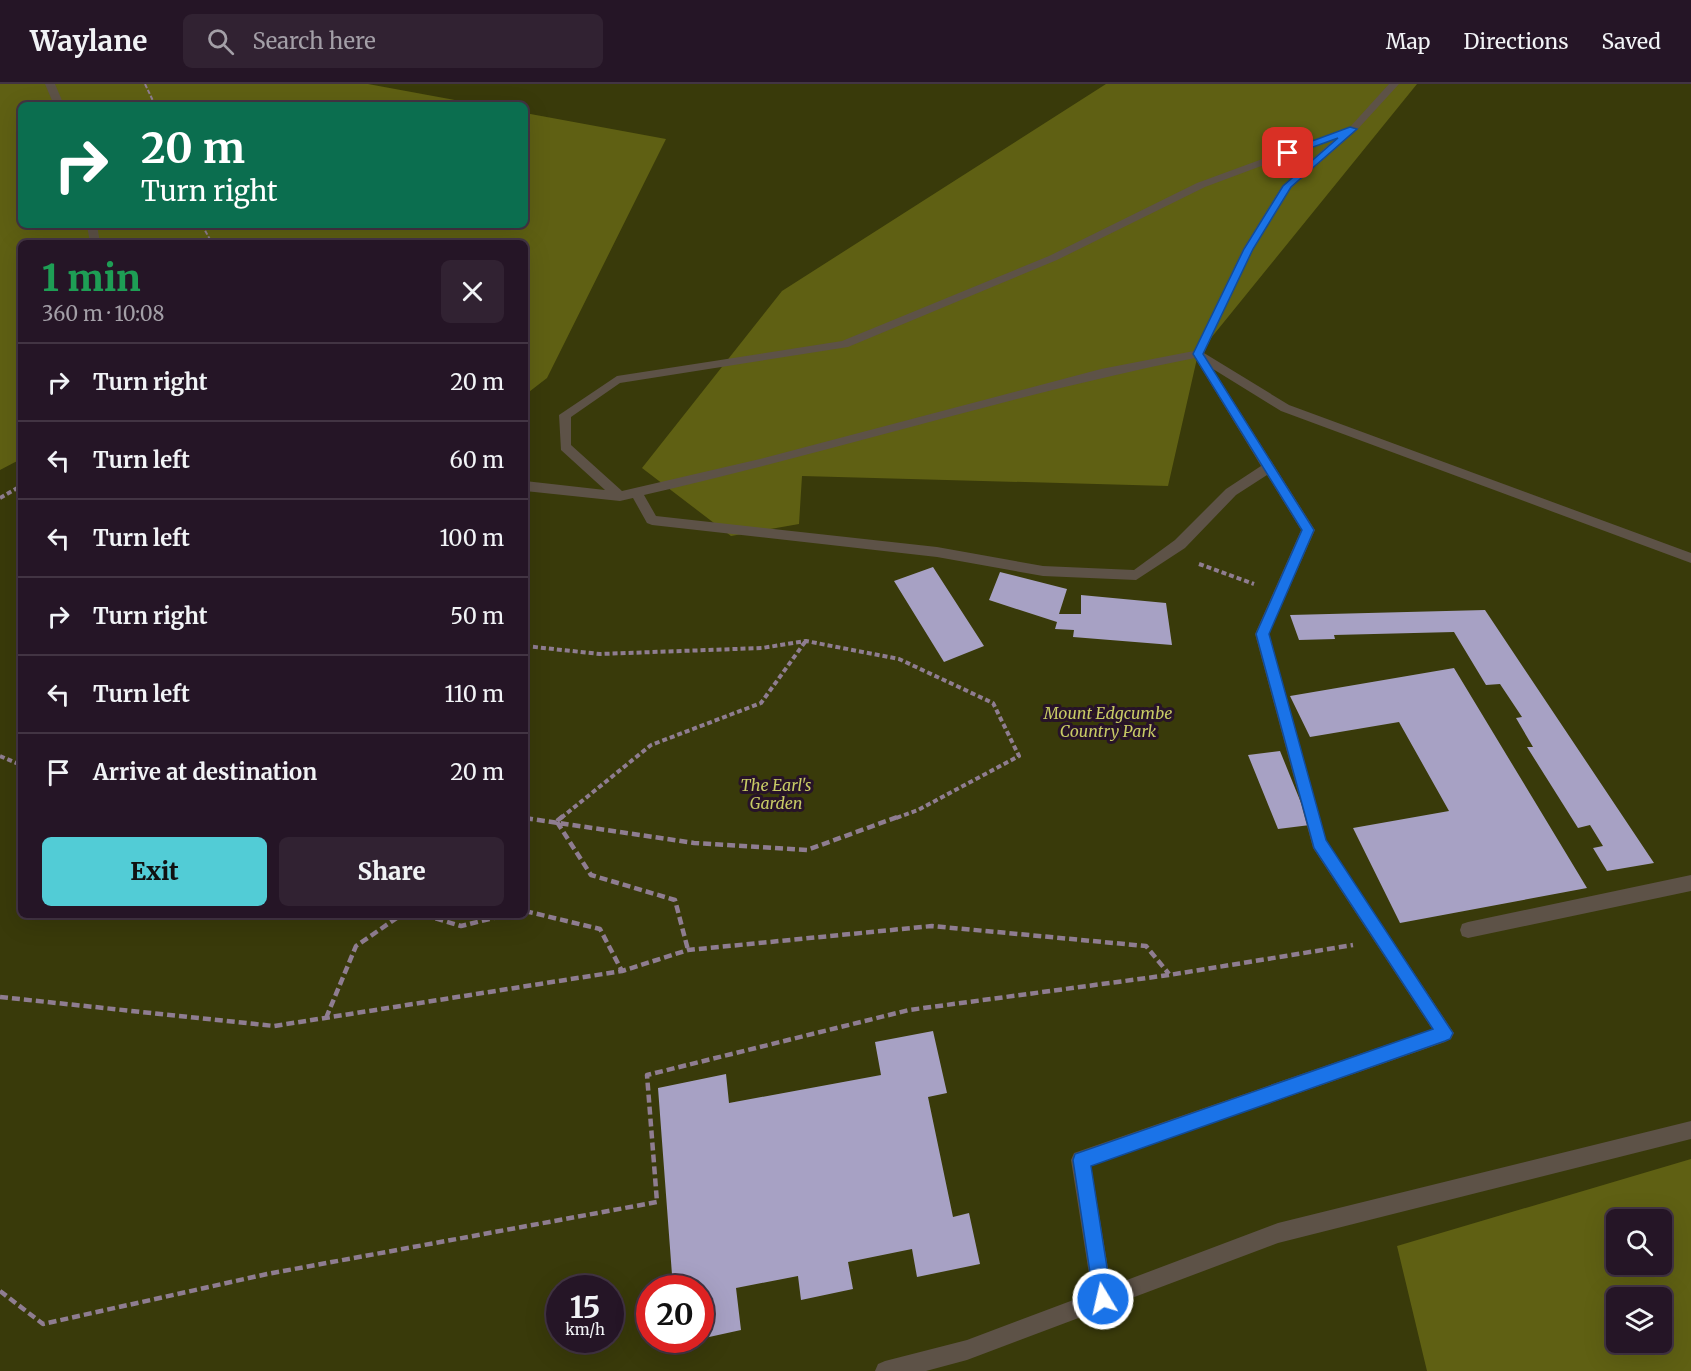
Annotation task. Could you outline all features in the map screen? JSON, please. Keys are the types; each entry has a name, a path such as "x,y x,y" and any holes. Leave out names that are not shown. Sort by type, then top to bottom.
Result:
{"lane":[{"path":"50,84 58,102"},
{"path":"1198,354 1248,249 1287,186 1353,129 1394,84"},
{"path":"620,496 565,447 565,415 617,380 843,344 1053,258 1201,184 1353,129"},
{"path":"1103,1299 1081,1160 1445,1033 1319,843 1262,634 1308,530 1198,354"},
{"path":"528,486 620,496 760,464 1101,373 1198,354 1285,408 1691,558"},
{"path":"636,492 652,520 937,552 1043,571 1136,575 1180,544 1231,492 1269,467"},
{"path":"1468,930 1691,883"},
{"path":"885,1371 967,1350 1278,1233 1691,1130"}],"path":[{"path":"145,84 153,102"},
{"path":"0,498 18,488"},
{"path":"1167,553 1280,593"},
{"path":"528,646 600,654 762,648 806,641 899,659 993,703 1019,756 918,810 807,850 694,843 528,818"},
{"path":"556,822 651,745 761,703 806,641"},
{"path":"0,756 18,764"},
{"path":"556,822 591,875 675,900 688,950"},
{"path":"528,911 600,929 622,971"},
{"path":"326,1018 356,946 397,918"},
{"path":"433,918 461,926 494,918"},
{"path":"0,997 274,1026 622,971 688,950 932,926 1146,946 1170,975"},
{"path":"0,1291 42,1324 267,1274 657,1202 647,1075 909,1010 1170,975 1383,941"}],"green space":[{"name":"Mount Edgcumbe Country Park","path":"0,84 1691,84 1691,1371 0,1371"}],"shaded area":[{"path":"0,84 368,84 466,102 18,102 18,228 528,228 528,114 666,139 547,378 528,393 528,240 18,240 18,461 0,470"},
{"path":"1106,84 1417,84 1198,354 1168,486 802,476 799,524 731,536 642,468 782,291"},
{"path":"1691,1159 1691,1371 1427,1371 1397,1246"}],"building":[{"path":"933,567 984,646 944,662 894,581"},
{"path":"1000,572 1067,589 1059,614 1081,614 1081,595 1166,603 1172,645 1073,637 1074,630 1055,629 1057,622 989,600"},
{"path":"1485,610 1654,863 1607,871 1593,848 1603,846 1590,825 1578,828 1527,747 1533,747 1516,718 1522,717 1500,684 1486,685 1454,632 1334,635 1335,639 1299,640 1290,615"},
{"path":"1454,668 1587,888 1400,923 1353,828 1449,811 1399,722 1310,737 1290,696"},
{"path":"1280,751 1310,825 1278,829 1248,755"},
{"path":"933,1031 947,1093 928,1097 953,1217 969,1213 980,1264 917,1277 912,1249 848,1262 853,1289 801,1300 798,1276 736,1288 741,1330 714,1336 714,1275 672,1275 658,1088 726,1074 729,1103 881,1075 875,1042"}],"route":[{"path":"1103,1299 1081,1160 1445,1033 1319,843 1262,634 1308,530 1198,354 1248,249 1287,186 1353,129 1288,153"}],"park label":[{"name":"The Earl's Garden","path":"776,794"}]}
